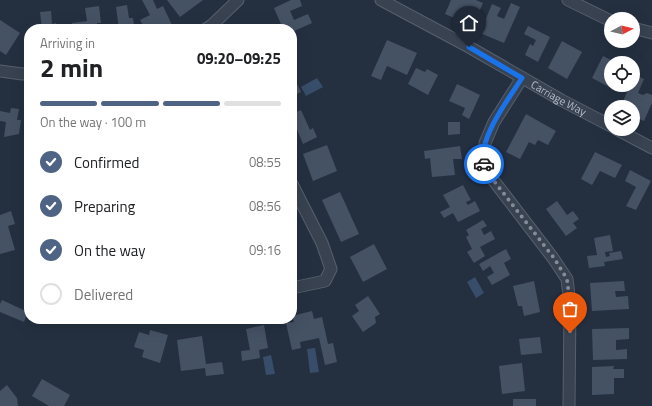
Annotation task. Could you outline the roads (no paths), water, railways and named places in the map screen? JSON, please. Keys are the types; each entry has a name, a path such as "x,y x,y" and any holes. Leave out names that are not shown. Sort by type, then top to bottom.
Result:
{"street":[{"path":"215,24 238,0"},
{"name":"Carriage Way","path":"381,0 604,122"},
{"path":"568,0 604,18"},
{"path":"640,30 652,33"},
{"path":"0,71 24,74"},
{"path":"522,78 494,122 485,144 483,163 494,181 554,258 567,279 570,304 569,406"},
{"path":"629,136 652,148"},
{"path":"297,194 322,243 331,269 325,281 297,287"}],"water":[{"path":"317,78 323,87 306,96 301,87"},
{"path":"475,277 484,293 476,298 467,282"},
{"path":"315,348 319,372 310,373 307,349"},
{"path":"271,355 275,374 266,375 263,357"}]}
